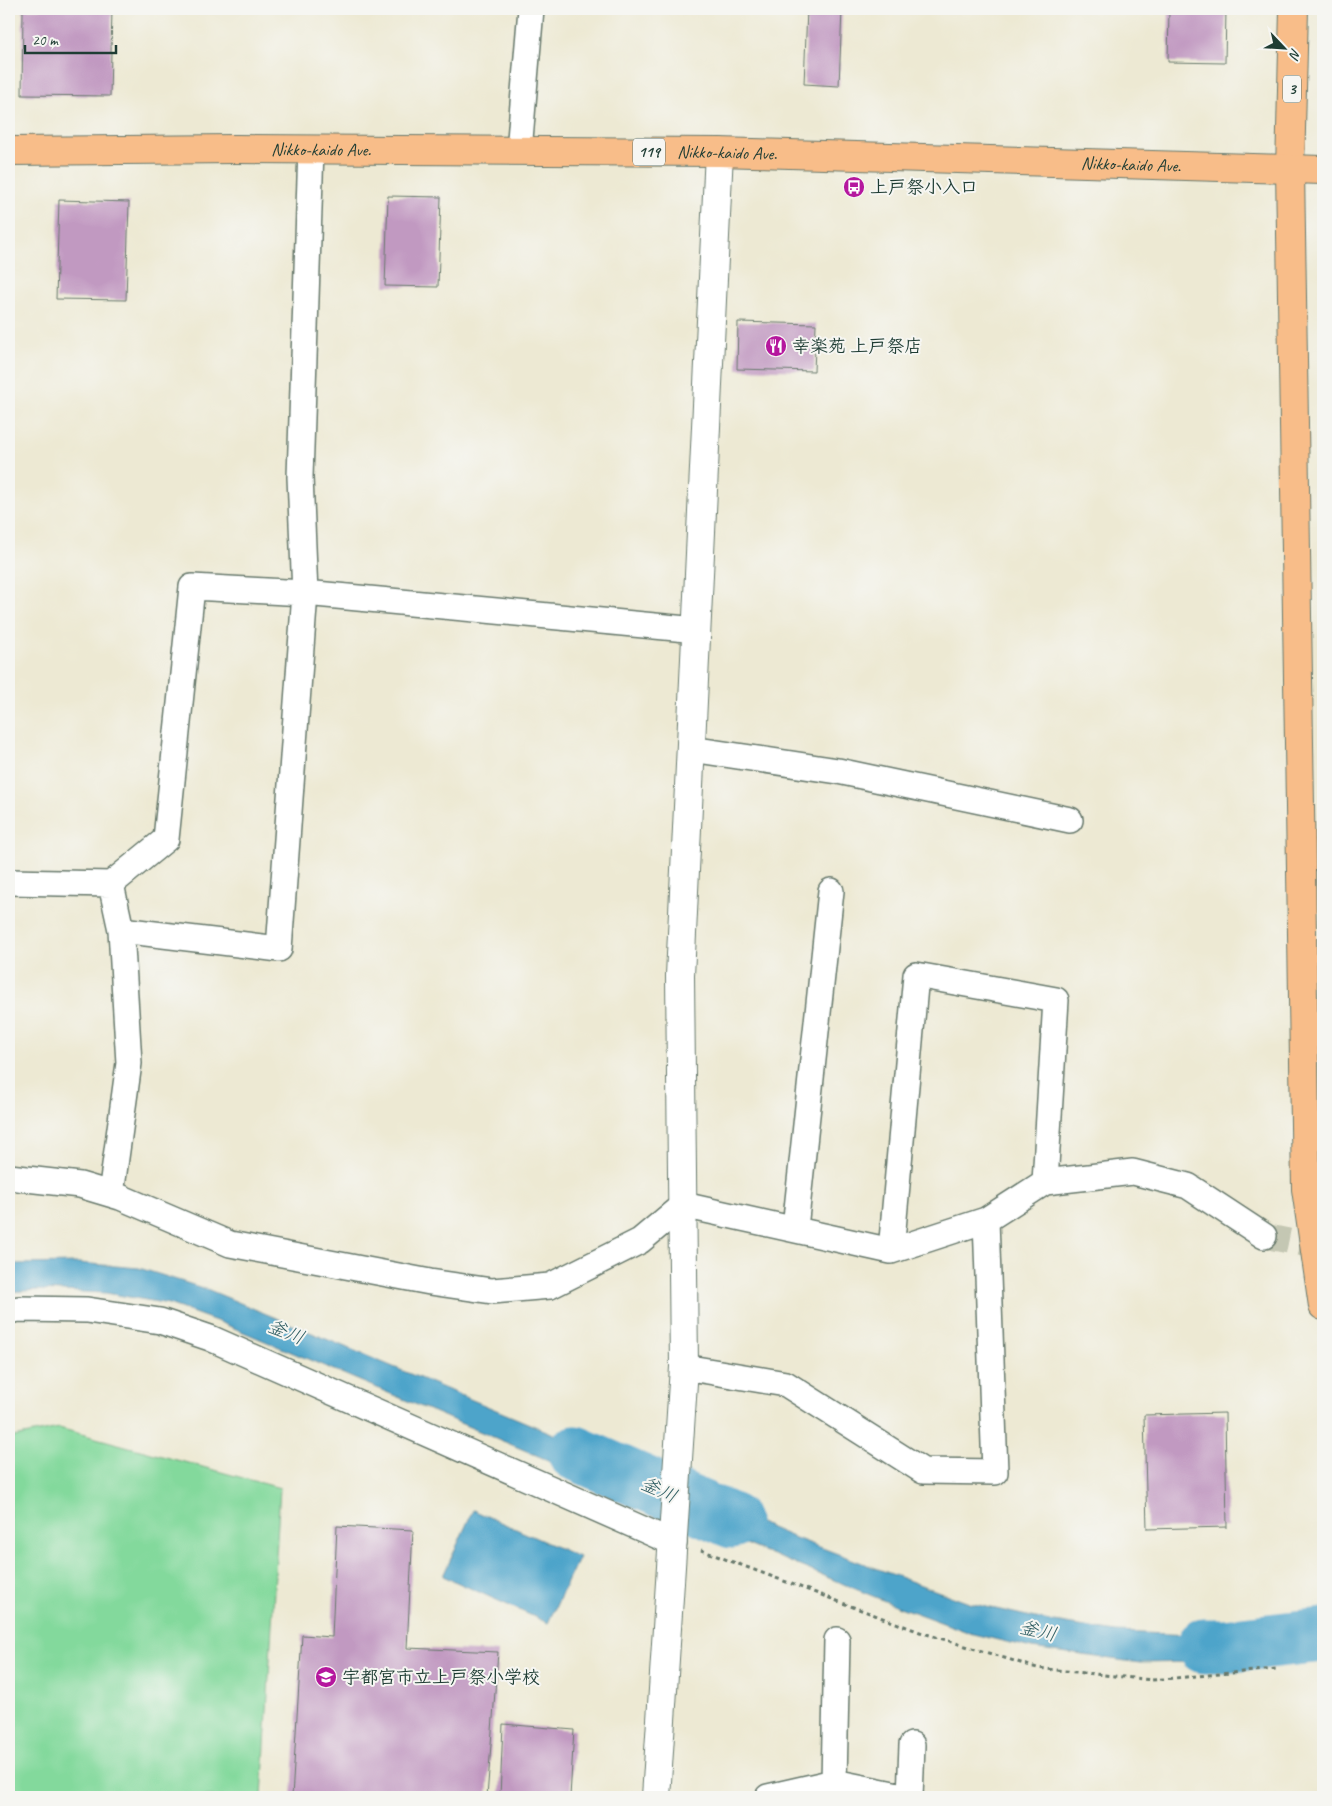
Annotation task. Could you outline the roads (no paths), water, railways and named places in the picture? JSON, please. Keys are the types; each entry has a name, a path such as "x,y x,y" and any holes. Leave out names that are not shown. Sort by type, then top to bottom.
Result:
{"main road":[{"name":"3","path":"1290,169 1294,9"},
{"name":"Nikko-kaido Ave.","path":"9,151 718,152 1323,170"},
{"path":"1290,169 1306,1189 1323,1306"}],"street":[{"path":"519,151 531,9"},
{"path":"121,930 279,949 305,593 300,477 311,150"},
{"path":"656,1797 684,1367 680,976 718,152"},
{"path":"9,882 111,884 166,839 192,587 305,593 696,630"},
{"path":"691,749 838,771 1070,820"},
{"path":"111,884 121,930 129,1063 111,1194"},
{"path":"795,1228 831,891"},
{"path":"891,1251 916,975 1056,1000 1045,1182"},
{"path":"683,1205 795,1228 891,1251 986,1220 1045,1182 1133,1172 1188,1186 1264,1236"},
{"path":"9,1177 80,1184 111,1194 230,1244 430,1282 492,1291 550,1286 640,1241 683,1205"},
{"path":"684,1367 786,1384 923,1471 995,1472 986,1220"},
{"path":"9,1311 19,1309 87,1310 160,1321 210,1338 674,1543"},
{"path":"834,1782 837,1640"},
{"path":"768,1797 834,1782 909,1797 912,1746"}],"water":[{"path":"79,1263 139,1268 209,1290 647,1473 643,1500 222,1323 169,1304 106,1293 38,1290 9,1292 9,1264"},
{"path":"692,1494 790,1536 969,1603 1054,1622 1116,1632 1195,1635 1281,1624 1280,1654 1200,1662 1140,1663 1032,1648 973,1634 897,1606 690,1521"},
{"path":"473,1510 579,1557 548,1623 443,1576"}],"waterway":[{"name":"釜川","path":"575,1453 732,1521"},
{"name":"釜川","path":"1204,1646 1224,1646 1323,1635"}],"tunnel":[{"path":"1264,1236 1323,1248"}],"place":[{"name":"上戸祭小入口","path":"854,187"},
{"name":"幸楽苑 上戸祭店","path":"776,346"},
{"name":"宇都宮市立上戸祭小学校","path":"326,1677"}]}
